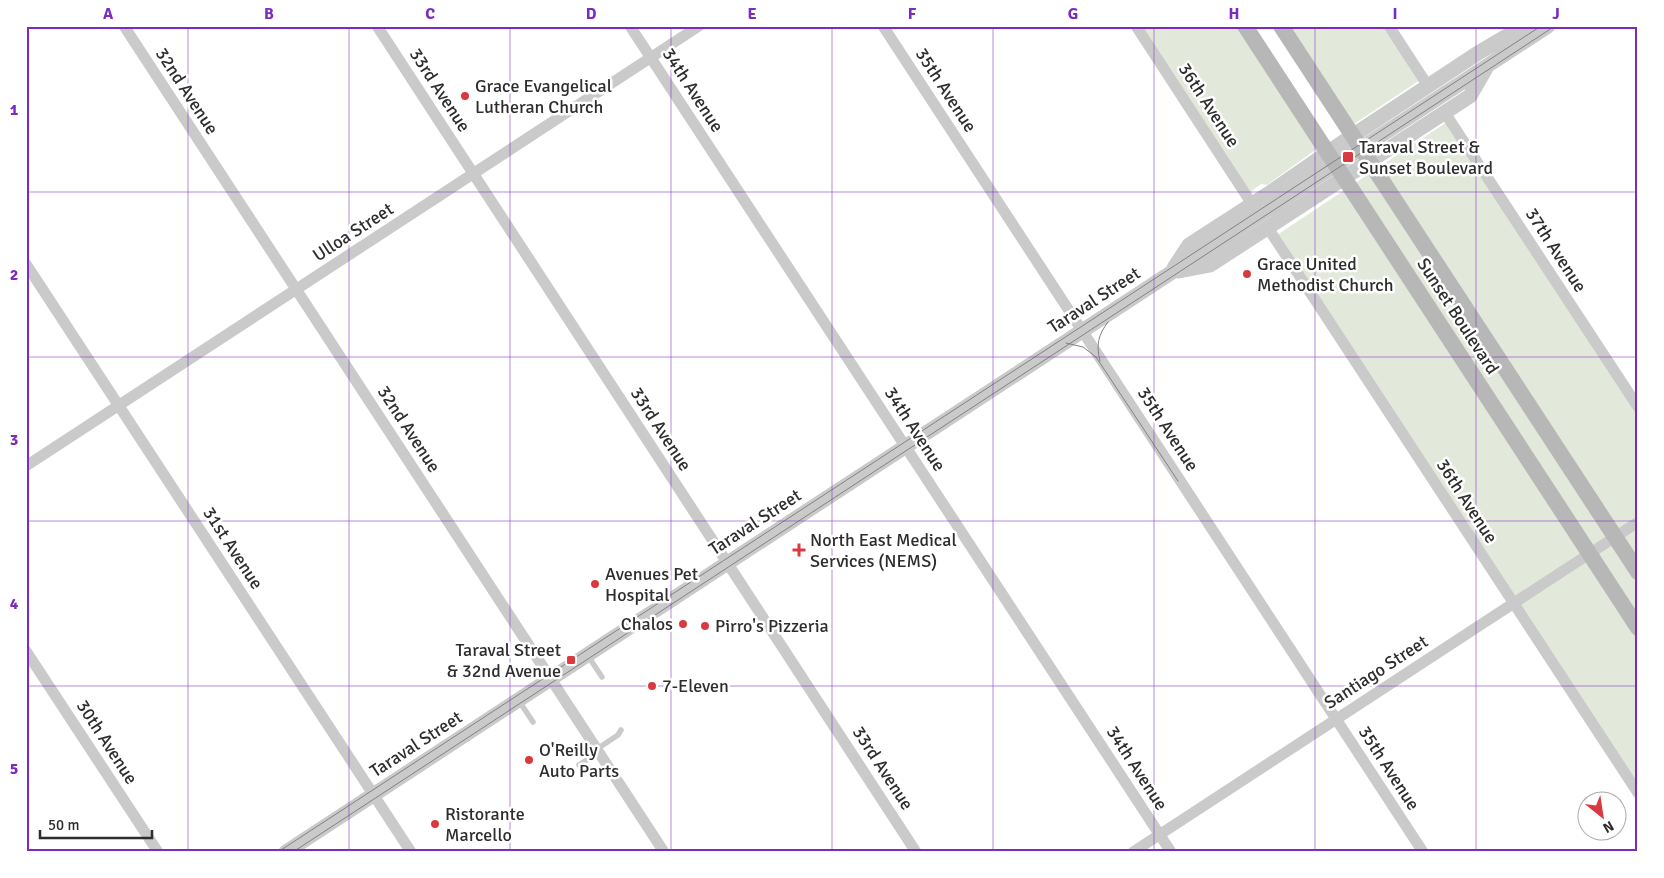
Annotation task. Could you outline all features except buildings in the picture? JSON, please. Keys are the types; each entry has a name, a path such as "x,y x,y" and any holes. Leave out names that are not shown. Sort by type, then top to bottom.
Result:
{"main road":[{"name":"Sunset Boulevard","path":"1244,26 1638,628"},
{"name":"Sunset Boulevard","path":"1281,26 1638,572"}],"street":[{"name":"32nd Avenue","path":"124,26 664,852"},
{"name":"33rd Avenue","path":"377,26 916,852"},
{"name":"34th Avenue","path":"630,26 1171,852"},
{"name":"Ulloa Street","path":"26,466 699,26"},
{"name":"35th Avenue","path":"883,26 1423,852"},
{"name":"36th Avenue","path":"1136,26 1252,204"},
{"path":"1389,26 1428,86"},
{"name":"Taraval Street","path":"1170,273 1210,265 1268,228 1336,166 1361,149 1428,86 1524,26"},
{"name":"Taraval Street","path":"286,852 1548,26"},
{"name":"Taraval Street","path":"1361,149 1445,112 1470,96 1487,66"},
{"name":"37th Avenue","path":"1445,112 1638,407"},
{"name":"Taraval Street","path":"1170,273 1188,245 1252,204 1336,166"},
{"name":"36th Avenue","path":"1268,228 1638,793"},
{"name":"31st Avenue","path":"26,264 410,852"},
{"name":"Santiago Street","path":"1133,852 1638,522"},
{"name":"30th Avenue","path":"26,651 158,852"}],"lane":[{"path":"587,654 602,678"},
{"path":"518,700 533,722"},
{"path":"579,765 618,735 620,730"}],"shaded area":[{"path":"1136,26 1244,26 1322,145 1267,185 1261,184 1246,195"},
{"path":"1281,26 1389,26 1423,78 1348,128"},
{"path":"1450,120 1638,407 1638,793 1274,237"}],"tram line":[{"path":"278,852 1541,26"},
{"path":"293,852 1555,26"},
{"path":"1100,361 1099,340 1108,322"},
{"path":"1066,343 1083,347 1096,357 1178,481"}],"place":[{"name":"Grace Evangelical Lutheran Church","path":"465,96"},
{"name":"Taraval Street & Sunset Boulevard","path":"1348,157"},
{"name":"Grace United Methodist Church","path":"1247,274"},
{"name":"North East Medical Services (NEMS)","path":"799,550"},
{"name":"Avenues Pet Hospital","path":"595,584"},
{"name":"Chalos","path":"683,624"},
{"name":"Pirro's Pizzeria","path":"705,626"},
{"name":"Taraval Street & 32nd Avenue","path":"571,660"},
{"name":"7-Eleven","path":"652,686"},
{"name":"O'Reilly Auto Parts","path":"529,760"},
{"name":"Ristorante Marcello","path":"435,824"}]}
